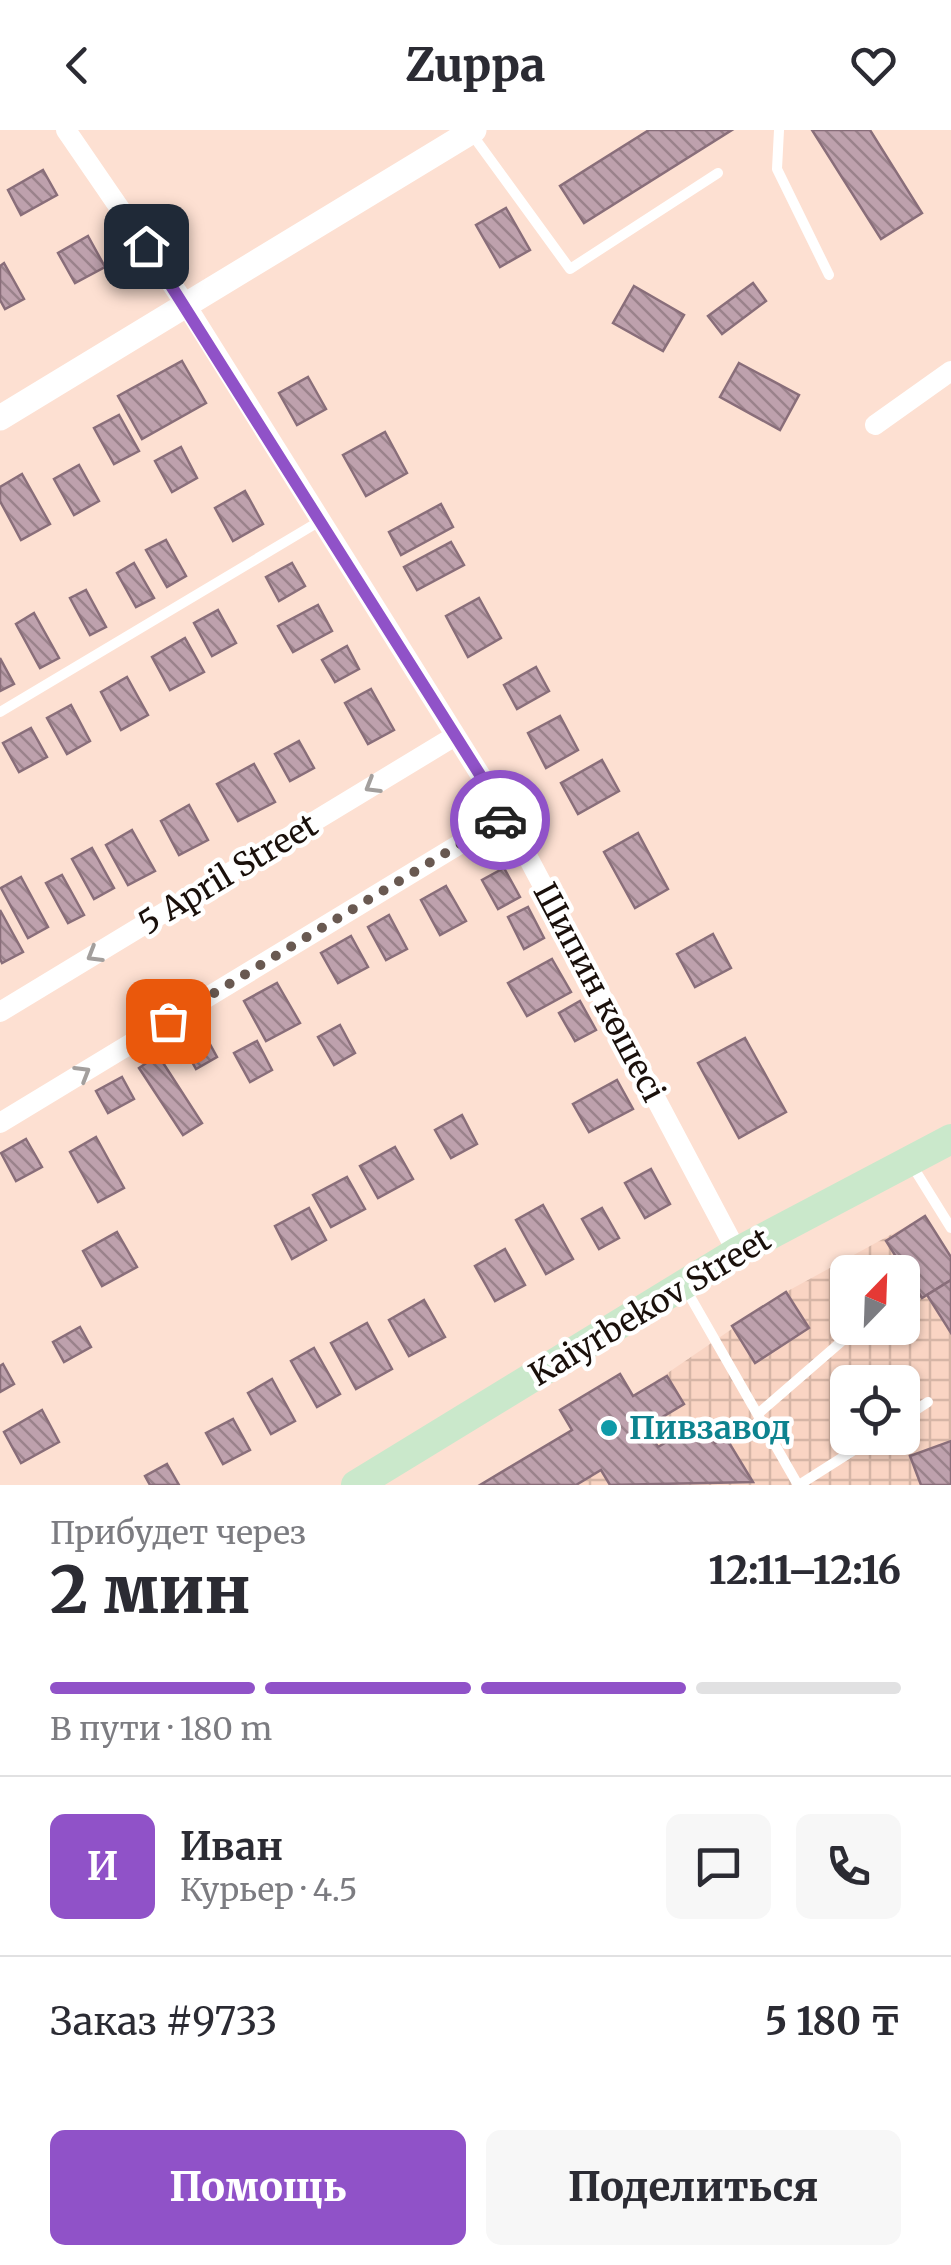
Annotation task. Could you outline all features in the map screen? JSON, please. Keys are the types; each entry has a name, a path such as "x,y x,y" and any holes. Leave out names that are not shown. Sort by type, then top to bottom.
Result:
{"main road":[{"name":"Kaiyrbekov Street","path":"356,1485 737,1252 951,1139"}],"street":[{"name":"Шипин көшесі","path":"66,130 186,305 506,816 737,1252"},
{"path":"0,418 471,131"},
{"path":"875,425 951,371"},
{"name":"5 April Street","path":"0,1012 455,736"},
{"path":"0,1123 506,816"}],"lane":[{"path":"779,130 777,168 829,275"},
{"path":"471,131 570,269 718,173"},
{"path":"0,712 321,520"},
{"path":"910,1161 951,1228"},
{"path":"683,1285 799,1485 846,1455"},
{"path":"760,1412 837,1345"},
{"path":"920,1407 928,1402"}],"shaded area":[{"path":"925,1216 951,1257 951,1485 480,1485 571,1430 560,1410 620,1374 634,1396 786,1292 830,1268 830,1345 920,1345 920,1255 854,1255"}],"building":[{"path":"649,130 732,130 584,223 560,186"},
{"path":"812,130 870,130 922,213 881,239"},
{"path":"43,170 57,195 21,215 8,190"},
{"path":"506,208 530,250 500,267 476,225"},
{"path":"88,236 105,267 75,283 58,253"},
{"path":"4,263 24,299 5,309 0,300 0,266"},
{"path":"753,283 766,301 722,334 708,316"},
{"path":"634,286 684,315 663,351 613,323"},
{"path":"182,361 206,403 142,439 118,396"},
{"path":"739,363 799,395 780,430 720,397"},
{"path":"308,377 326,409 297,425 279,393"},
{"path":"119,415 139,451 114,464 94,428"},
{"path":"385,432 407,473 366,496 343,455"},
{"path":"181,447 197,478 172,492 155,461"},
{"path":"79,465 99,501 74,515 54,479"},
{"path":"22,474 50,524 21,540 0,501 0,487"},
{"path":"245,491 263,524 233,541 215,508"},
{"path":"441,504 453,527 401,555 389,532"},
{"path":"166,540 186,576 167,587 146,550"},
{"path":"451,542 464,565 417,590 404,567"},
{"path":"134,563 154,598 136,607 117,573"},
{"path":"292,563 305,586 279,601 266,577"},
{"path":"86,590 106,627 90,635 70,598"},
{"path":"479,598 501,638 468,657 446,616"},
{"path":"318,605 332,631 293,652 278,626"},
{"path":"218,610 236,643 212,656 194,623"},
{"path":"34,613 59,658 40,668 16,624"},
{"path":"185,638 204,672 170,690 152,657"},
{"path":"347,646 359,669 335,682 322,660"},
{"path":"0,658 14,684 0,691"},
{"path":"536,667 549,691 517,709 504,685"},
{"path":"127,677 148,715 121,730 101,692"},
{"path":"371,689 394,730 368,744 345,703"},
{"path":"71,705 90,741 67,754 47,718"},
{"path":"560,716 578,750 546,768 528,733"},
{"path":"31,728 47,757 19,772 3,743"},
{"path":"299,741 314,768 290,781 275,754"},
{"path":"602,760 619,791 578,814 561,783"},
{"path":"254,764 275,802 238,821 217,784"},
{"path":"189,805 208,840 179,855 161,821"},
{"path":"132,830 155,871 128,885 106,845"},
{"path":"638,833 668,889 635,908 604,852"},
{"path":"92,848 114,888 94,899 72,859"},
{"path":"504,868 520,897 498,909 482,880"},
{"path":"62,875 84,915 68,923 46,883"},
{"path":"21,877 48,927 28,938 1,888"},
{"path":"446,886 466,921 440,935 421,900"},
{"path":"528,907 544,938 524,949 508,917"},
{"path":"0,910 23,952 2,963 0,959"},
{"path":"389,915 407,949 386,960 368,927"},
{"path":"713,934 731,968 695,987 677,954"},
{"path":"351,936 368,967 338,983 321,953"},
{"path":"552,959 571,992 527,1016 508,983"},
{"path":"277,983 300,1023 266,1041 244,1001"},
{"path":"580,1001 596,1030 575,1041 559,1013"},
{"path":"340,1025 355,1053 334,1065 318,1037"},
{"path":"200,1026 217,1057 196,1069 179,1038"},
{"path":"745,1038 786,1112 739,1138 698,1063"},
{"path":"257,1041 272,1070 250,1082 234,1053"},
{"path":"158,1055 202,1123 183,1135 139,1068"},
{"path":"122,1077 134,1099 108,1113 96,1091"},
{"path":"617,1080 633,1109 589,1132 573,1104"},
{"path":"462,1115 477,1144 451,1158 435,1130"},
{"path":"96,1137 124,1188 98,1202 70,1152"},
{"path":"26,1139 42,1167 16,1181 1,1153"},
{"path":"395,1147 413,1179 378,1198 360,1166"},
{"path":"651,1169 670,1204 645,1218 625,1183"},
{"path":"347,1177 365,1209 331,1227 313,1195"},
{"path":"543,1205 573,1259 546,1274 516,1220"},
{"path":"309,1208 326,1240 292,1259 275,1226"},
{"path":"602,1208 619,1238 599,1249 582,1219"},
{"path":"925,1216 951,1257 951,1280 922,1298 920,1255 895,1255 886,1241"},
{"path":"117,1232 137,1267 102,1286 83,1251"},
{"path":"505,1249 525,1285 495,1301 475,1266"},
{"path":"951,1280 951,1333 927,1295"},
{"path":"786,1292 809,1328 755,1363 732,1326"},
{"path":"424,1300 445,1337 409,1356 389,1320"},
{"path":"367,1323 392,1369 356,1389 331,1343"},
{"path":"80,1327 91,1347 64,1362 53,1342"},
{"path":"314,1348 340,1394 317,1407 291,1361"},
{"path":"3,1364 14,1384 0,1392 0,1366"},
{"name":"Пивзавод","path":"620,1374 633,1396 667,1376 684,1404 646,1427 658,1447 701,1421 715,1443 725,1436 753,1482 610,1485 601,1470 576,1485 480,1485 572,1430 560,1410"},
{"path":"272,1379 295,1421 271,1434 248,1393"},
{"path":"42,1410 59,1442 21,1463 4,1432"},
{"path":"233,1419 250,1450 223,1464 206,1433"},
{"path":"951,1441 951,1485 921,1485 910,1456"},
{"path":"167,1464 179,1485 150,1485 145,1476"}],"way so far":[{"path":"168,1021 500,820"}],"place":[{"name":"Пивзавод","path":"609,1428"}],"route":[{"path":"146,246 506,816 500,820"}]}
